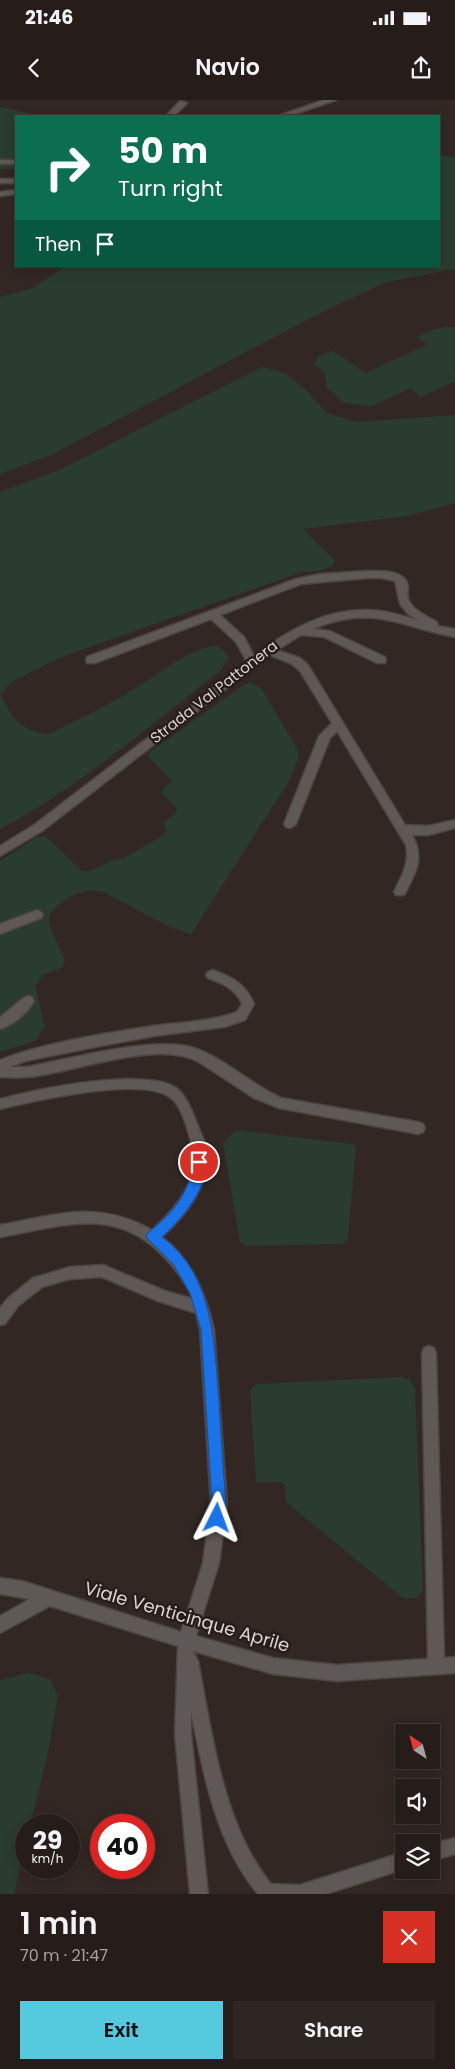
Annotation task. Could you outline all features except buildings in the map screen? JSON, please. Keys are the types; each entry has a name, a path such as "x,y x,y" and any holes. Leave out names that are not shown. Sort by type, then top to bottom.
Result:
{"street":[{"path":"285,115 332,100"},
{"path":"171,115 183,103"},
{"path":"0,162 15,162"},
{"path":"0,181 15,181"},
{"path":"0,194 15,192"},
{"path":"91,660 299,582 319,578 386,574 397,577 402,584 403,600 411,610 441,631"},
{"name":"Strada Val Pattonera","path":"0,852 38,828 253,662 284,639 300,631 330,618 357,613 382,614 441,631 455,633"},
{"path":"212,614 240,640 253,662"},
{"path":"300,631 326,634 381,660"},
{"path":"269,651 291,658 304,668 336,724 411,841 414,850 412,865 400,892"},
{"path":"290,824 325,736 336,724"},
{"path":"401,828 410,832 455,824"},
{"path":"0,929 37,915"},
{"path":"0,1065 33,1054 154,1031 224,1022 240,1016 248,1004 244,994 232,982 212,975"},
{"path":"0,1024 18,1012 28,1001"},
{"path":"0,1072 27,1072 145,1050 182,1050 192,1052 204,1058 259,1094 279,1103 418,1128"},
{"path":"0,1104 30,1097 123,1084 165,1088 177,1094 183,1103 200,1150 198,1174 189,1198 174,1218 153,1237"},
{"path":"0,1231 54,1220 101,1217 120,1220 136,1226 165,1246 178,1260 196,1291 207,1330 219,1504 212,1563 186,1641 183,1734 200,1894"},
{"path":"0,1319 13,1302 38,1282 70,1273 103,1271 163,1297 201,1308"},
{"path":"429,1353 436,1666"},
{"name":"Viale Venticinque Aprile","path":"0,1586 22,1589 186,1641 273,1666 337,1673 455,1665"},
{"path":"0,1625 48,1598"},
{"path":"186,1641 204,1736 230,1827 247,1866 267,1892 300,1894 395,1863"},
{"path":"440,1850 455,1846"}],"green space":[{"path":"0,107 39,115 15,115 15,169 0,169"},
{"path":"440,155 455,157 455,269 387,282 324,311 51,455 0,474 0,297 33,288 64,267 440,267"},
{"path":"444,327 455,327 455,369 453,370 455,372 455,381 421,397 411,388 372,406 344,403 327,388 325,372 314,364 318,357 333,351 365,373 427,345 417,337"},
{"path":"262,367 285,373 305,389 328,414 358,422 455,415 455,503 408,516 303,529 335,560 332,566 319,571 302,572 61,657 13,681 1,694 13,717 33,731 50,734 117,699 187,655 207,647 218,646 229,659 220,671 113,755 58,794 0,829 0,492 59,470"},
{"path":"250,682 261,688 298,750 298,759 289,781 191,934 170,927 104,892 89,890 70,896 50,913 49,924 65,961 62,968 44,974 35,986 45,1026 35,1041 0,1052 0,861 35,838 45,836 82,871 88,871 112,860 122,859 164,835 166,830 164,823 177,811 175,806 161,793 164,787 172,781 148,756 151,751"},
{"path":"236,1130 353,1144 356,1146 348,1238 343,1244 245,1246 240,1242 223,1143"},
{"path":"402,1377 410,1380 415,1388 423,1590 417,1598 403,1598 286,1502 285,1484 281,1482 257,1483 256,1480 250,1390 256,1384"},
{"path":"28,1673 50,1679 58,1696 48,1752 33,1814 15,1814 15,1879 17,1879 14,1894 0,1894 0,1680"}],"route":[{"path":"199,1162 198,1174 189,1198 174,1218 153,1237 165,1246 178,1260 196,1291 207,1330 219,1504 217,1518"}]}
